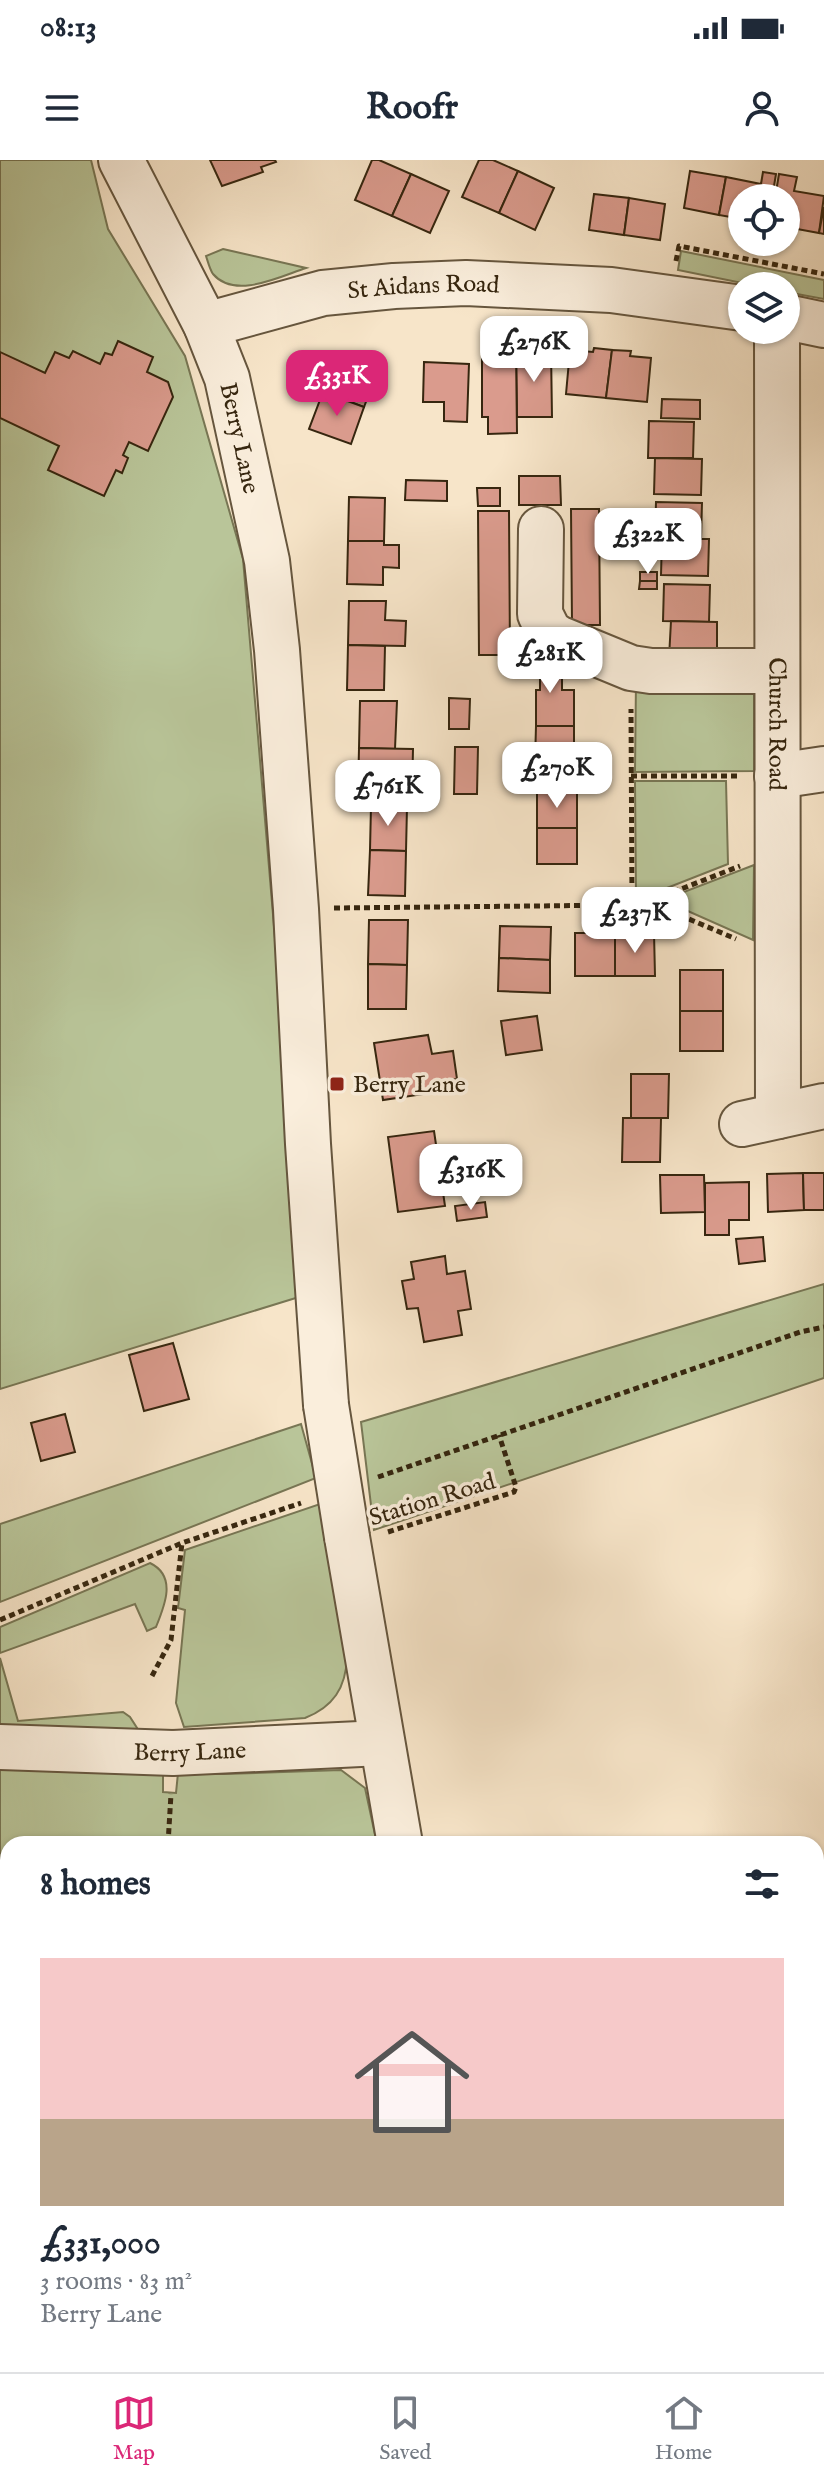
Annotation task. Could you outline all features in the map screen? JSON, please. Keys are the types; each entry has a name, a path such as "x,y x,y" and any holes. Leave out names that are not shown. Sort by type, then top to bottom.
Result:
{"street":[{"name":"Berry Lane","path":"121,160 206,325 227,378 267,561 277,650 296,909 326,1405 398,1836"},
{"name":"St Aidans Road","path":"206,325 323,293 466,283 611,290 728,306"},
{"path":"800,320 824,325"},
{"name":"Church Road","path":"777,344 779,956 760,1120 824,1106"},
{"path":"541,529 540,614 544,624 558,638 631,668 651,671 776,671"},
{"path":"777,776 824,769"},
{"name":"Berry Lane","path":"0,1747 173,1753 381,1743"}],"path":[{"path":"631,668 632,905"},
{"path":"631,776 777,776"},
{"path":"641,905 778,851"},
{"path":"296,909 656,905 779,956"},
{"path":"365,1481 800,1332 824,1327"},
{"name":"Station Road","path":"348,1540 514,1492 516,1487 499,1435"},
{"path":"0,1620 182,1543 307,1501"},
{"path":"152,1676 171,1640 182,1543"},
{"path":"168,1836 173,1753"}],"green space":[{"path":"0,160 91,160 108,229 185,356 243,559 276,950 299,1297 0,1389"},
{"path":"223,249 306,268 258,284 233,285 222,282 213,274 206,256"},
{"path":"681,251 785,272 728,272 728,280 678,270"},
{"path":"800,275 824,280 824,299 800,295"},
{"path":"636,681 754,690 754,771 635,772"},
{"path":"635,781 726,781 728,864 644,897 636,897"},
{"path":"754,865 753,940 663,900"},
{"path":"824,1284 824,1378 374,1530 361,1422"},
{"path":"301,1424 316,1478 0,1602 0,1524"},
{"path":"320,1504 347,1657 341,1687 330,1702 305,1718 184,1727 176,1703 185,1610 178,1608 185,1550"},
{"path":"150,1563 164,1575 166,1583 165,1601 156,1627 147,1631 135,1604 0,1653 0,1627"},
{"path":"0,1658 18,1721 123,1712 139,1731 0,1729"},
{"path":"0,1765 163,1772 163,1792 176,1793 178,1773 341,1770 365,1788 375,1836 0,1836"}],"building":[{"path":"210,160 276,162 261,167 263,172 222,186"},
{"path":"372,160 411,174 392,216 355,200"},
{"path":"479,160 493,160 518,171 499,213 462,197"},
{"path":"518,171 554,188 535,230 499,213"},
{"path":"690,171 726,177 719,215 684,208"},
{"path":"763,172 776,174 774,184 761,184"},
{"path":"411,174 449,191 430,233 392,216"},
{"path":"779,174 797,177 796,184 777,184"},
{"path":"726,177 761,184 728,184 728,217 719,215"},
{"path":"800,192 824,196 819,233 800,230"},
{"path":"594,194 629,198 624,235 589,230"},
{"path":"629,198 665,204 660,240 624,235"},
{"path":"824,207 824,234 819,233"},
{"path":"118,341 153,357 147,372 168,382 173,397 148,451 129,442 123,455 128,458 122,473 116,470 104,496 48,470 59,446 0,418 0,352 45,373 55,352 69,358 73,351 100,364 105,353 112,355"},
{"path":"594,348 612,350 606,398 566,394 570,350 593,352"},
{"path":"516,350 551,350 552,417 517,417"},
{"path":"516,350 517,433 488,434 488,417 482,417 482,351"},
{"path":"612,350 631,351 630,356 651,358 647,402 606,398"},
{"path":"337,355 378,370 364,407 323,392"},
{"path":"424,362 469,364 467,422 444,421 444,402 423,402"},
{"path":"323,392 364,407 351,444 309,429"},
{"path":"662,399 700,400 700,419 661,418"},
{"path":"649,421 694,422 693,458 648,458"},
{"path":"655,458 702,459 701,495 654,494"},
{"path":"519,476 560,476 561,505 519,505"},
{"path":"406,480 447,481 447,501 405,500"},
{"path":"477,488 500,488 500,506 478,506"},
{"path":"349,497 385,498 384,541 348,541"},
{"path":"656,502 702,503 701,539 655,538"},
{"path":"571,509 599,509 600,625 572,625"},
{"path":"478,511 509,511 510,655 479,655"},
{"path":"662,539 709,539 708,576 661,575"},
{"path":"348,541 384,541 384,545 399,545 399,568 383,567 383,585 347,584"},
{"path":"640,572 657,572 657,581 640,581"},
{"path":"640,581 657,581 657,589 639,589"},
{"path":"664,584 710,585 709,622 663,621"},
{"path":"349,601 386,601 385,620 406,621 405,646 348,645"},
{"path":"671,621 717,622 717,658 669,658"},
{"path":"348,645 385,646 384,690 347,690"},
{"path":"519,663 562,663 562,690 574,690 574,726 536,726 536,690 540,690 540,678 518,678"},
{"path":"449,698 470,699 469,729 449,729"},
{"path":"360,701 397,701 395,749 359,748"},
{"path":"536,726 574,726 574,762 535,762"},
{"path":"455,747 478,747 477,794 454,794"},
{"path":"359,748 413,749 412,796 358,795"},
{"path":"540,762 563,762 562,777 540,776"},
{"path":"540,776 562,777 562,787 540,786"},
{"path":"537,792 577,792 577,828 537,828"},
{"path":"371,806 407,807 406,851 370,850"},
{"path":"537,828 577,828 577,864 537,864"},
{"path":"370,850 406,851 405,896 368,895"},
{"path":"369,920 408,920 407,965 368,964"},
{"path":"500,926 551,927 550,960 499,958"},
{"path":"575,933 615,933 615,976 575,976"},
{"path":"615,933 654,933 655,976 615,976"},
{"path":"499,958 550,960 550,993 498,991"},
{"path":"368,964 407,965 406,1009 368,1009"},
{"path":"680,970 723,970 723,1011 680,1011"},
{"path":"680,1011 723,1011 723,1051 680,1051"},
{"path":"537,1016 542,1050 506,1055 501,1021"},
{"path":"428,1035 432,1054 453,1051 457,1079 435,1082 437,1092 383,1100 374,1043"},
{"path":"631,1074 669,1074 668,1118 631,1118"},
{"path":"623,1118 661,1118 660,1162 622,1162"},
{"path":"434,1131 445,1206 398,1212 388,1137"},
{"path":"803,1173 804,1210 768,1212 767,1174"},
{"path":"803,1173 824,1173 824,1210 804,1210"},
{"path":"660,1175 704,1175 705,1212 661,1213"},
{"path":"749,1182 749,1220 729,1220 729,1235 705,1235 705,1183"},
{"path":"485,1202 487,1217 457,1221 455,1206"},
{"path":"763,1237 765,1261 739,1264 736,1239"},
{"path":"445,1256 447,1274 465,1271 471,1309 458,1311 462,1335 424,1342 418,1308 407,1309 402,1281 414,1279 411,1262"},
{"path":"173,1343 189,1399 144,1411 129,1355"},
{"path":"65,1414 75,1452 41,1461 31,1423"}],"place":[{"name":"Berry Lane","path":"337,1084"}]}
